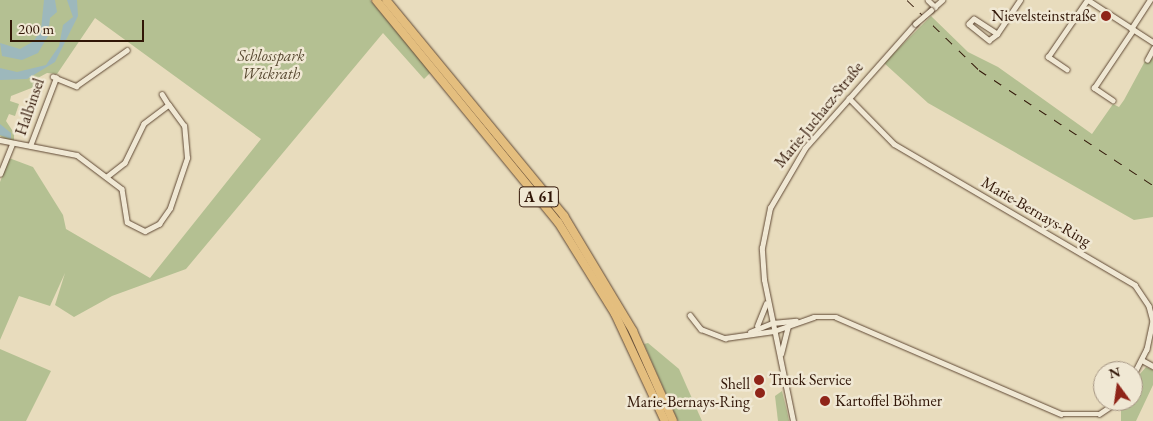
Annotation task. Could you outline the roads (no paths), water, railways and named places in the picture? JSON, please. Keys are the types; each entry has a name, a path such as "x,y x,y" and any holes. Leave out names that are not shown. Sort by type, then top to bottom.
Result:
{"highway":[{"name":"A 61","path":"376,0 558,222 616,314 665,421"},
{"name":"A 61","path":"386,0 564,216 633,331 673,421"}],"street":[{"path":"928,0 933,8"},
{"name":"Marie-Juchacz-Straße","path":"793,421 767,300 762,248 774,199 791,166 915,24 942,0"},
{"path":"997,34 974,19 970,24 989,40 997,34 1020,0"},
{"path":"1068,70 1048,57 1087,0 1153,42"},
{"path":"1113,100 1094,88 1150,0"},
{"path":"1147,60 1153,49"},
{"name":"Halbinsel","path":"30,146 54,77 76,86 128,50"},
{"path":"0,140 12,145 67,151 107,176 122,188 127,222 134,228 145,231 159,224 178,193 187,158 184,126 162,94"},
{"name":"Marie-Bernays-Ring","path":"849,98 894,144 1135,286 1149,306 1152,321 1142,360"},
{"path":"107,176 124,163 144,124 169,105"},
{"path":"0,174 12,145"},
{"name":"Marie-Juchacz-Straße","path":"756,328 763,321 767,300"},
{"path":"690,315 700,329 717,338 774,331 800,321"},
{"path":"748,333 756,328 772,323 836,317 1061,414 1099,414 1103,411"},
{"name":"Marie-Juchacz-Straße","path":"780,355 788,326"},
{"path":"1142,360 1153,366"}],"water":[{"path":"44,0 55,0 57,12 50,18 48,36 38,53 22,60 2,56 0,43 20,49 34,41 41,29"},
{"path":"67,0 77,0 78,16 55,62 27,79 0,80 0,68 17,72 46,65 59,46 63,25 73,17"},
{"path":"0,124 11,133 11,139 0,135"}],"railway":[{"path":"907,0 979,70 1153,185"}],"place":[{"name":"Nievelsteinstraße","path":"1106,16"},
{"name":"Truck Service","path":"759,380"},
{"name":"Shell Marie-Bernays-Ring","path":"760,393"},
{"name":"Kartoffel Böhmer","path":"825,401"}],"park label":[{"name":"Schlosspark Wickrath","path":"271,65"}]}
